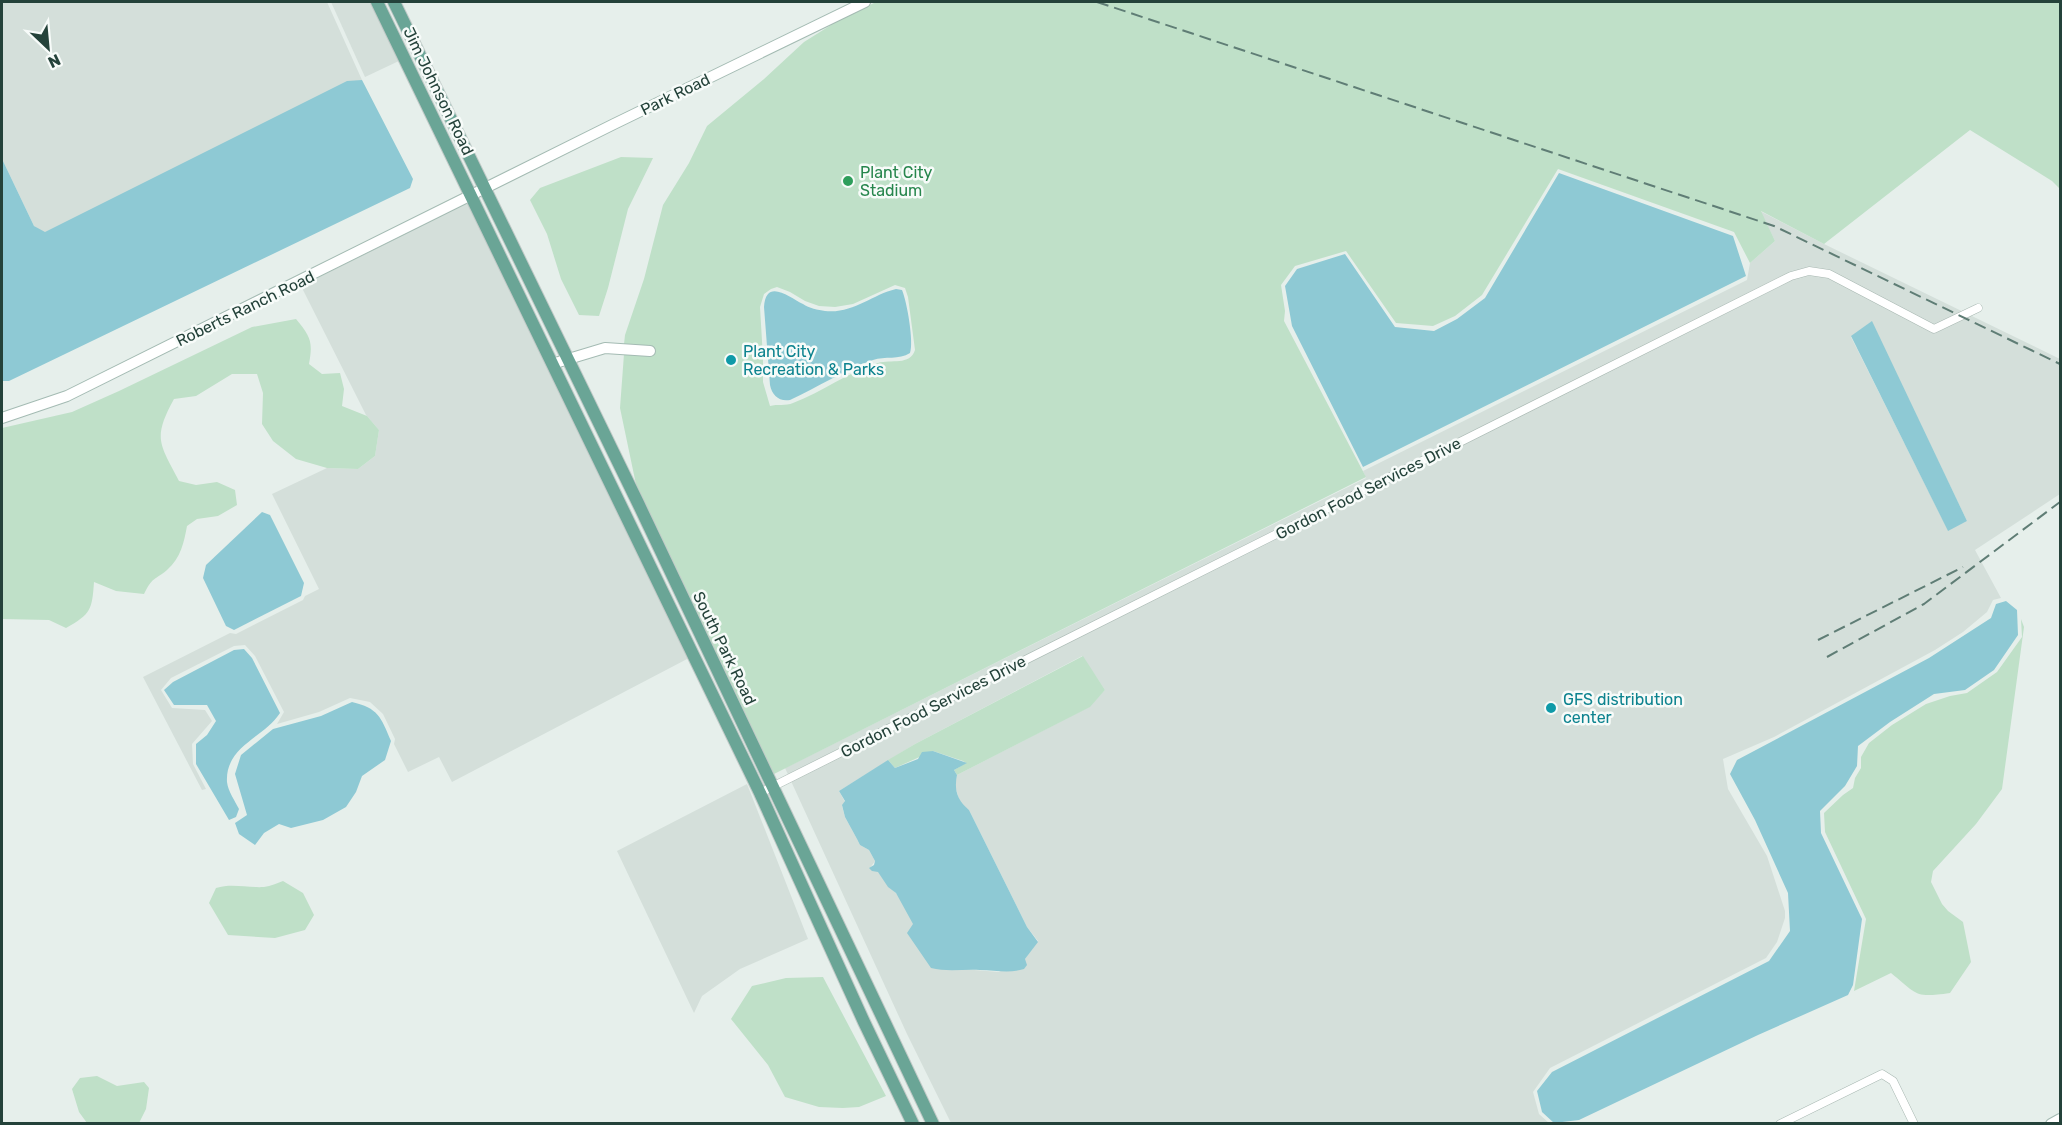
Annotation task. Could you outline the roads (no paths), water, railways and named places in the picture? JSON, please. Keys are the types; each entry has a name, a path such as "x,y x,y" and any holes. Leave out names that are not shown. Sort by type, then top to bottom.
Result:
{"main road":[{"name":"Jim Johnson Road","path":"377,2 414,77 478,192"},
{"path":"387,2 418,65 430,76"},
{"name":"Jim Johnson Road","path":"394,2 430,76 478,192"},
{"name":"South Park Road","path":"478,192 536,295 559,362 623,474 933,1124"},
{"name":"South Park Road","path":"478,192 559,362 616,495 760,793 913,1124"},
{"path":"616,495 634,509 705,658 713,662"},
{"path":"697,664 718,690 760,775 773,787"},
{"path":"760,793 780,811 788,829 799,841"}],"street":[{"name":"Park Road","path":"478,192 865,2"},
{"name":"Roberts Ranch Road","path":"2,418 67,396 478,192"},
{"name":"Gordon Food Services Drive","path":"760,793 1791,276 1809,271 1829,274 1934,329 1978,308"},
{"path":"559,362 605,348 650,351"},
{"path":"1780,1124 1882,1074 1893,1081 1914,1124"},
{"path":"2051,1124 2061,1119"}],"water":[{"path":"362,80 413,179 410,188 9,381 2,381 2,161 34,226 45,232 347,81"},
{"path":"1559,173 1733,236 1746,276 1363,467 1292,326 1285,286 1297,269 1345,254 1395,327 1434,331 1457,319 1485,298"},
{"path":"896,289 902,290 906,303 911,331 910,353 862,364 790,400 779,399 774,395 770,385 764,307 769,293 779,292 811,308 835,311 853,307"},
{"path":"1872,321 1967,521 1948,531 1851,336"},
{"path":"262,512 270,515 304,583 301,596 234,630 226,626 203,578 206,565"},
{"path":"2006,601 2017,610 2018,635 1994,670 1965,690 1934,694 1858,746 1857,766 1845,786 1820,811 1821,833 1862,919 1853,985 1848,995 1579,1120 1554,1123 1542,1112 1537,1091 1552,1072 1769,961 1790,931 1788,893 1755,820 1730,774 1737,760 1929,658 1991,618 1996,604"},
{"path":"244,649 252,658 280,713 232,760 227,782 239,809 236,817 229,820 196,764 196,744 207,735 216,721 207,705 174,705 164,690 173,682 234,650"},
{"path":"352,702 368,707 378,715 391,741 385,760 362,776 356,792 346,807 323,820 291,828 279,824 264,833 255,845 239,834 235,823 247,815 235,774 241,755 273,729 321,716"},
{"path":"933,751 967,763 954,770 957,775 957,794 969,810 1027,927 1038,942 1025,959 1027,965 1024,969 1007,972 931,968 907,933 913,924 896,893 888,887 878,872 869,868 874,865 875,861 869,850 860,845 845,817 842,805 845,801 839,791 888,760 895,768 918,759 922,752"}],"railway":[{"path":"1097,2 1774,226 2060,364"},
{"path":"1827,657 1924,604 2060,502"},
{"path":"1818,640 1963,567"}],"place":[{"name":"Plant City Stadium","path":"848,181"},
{"name":"Plant City Recreation & Parks","path":"731,360"},
{"name":"GFS distribution center","path":"1551,708"}]}
